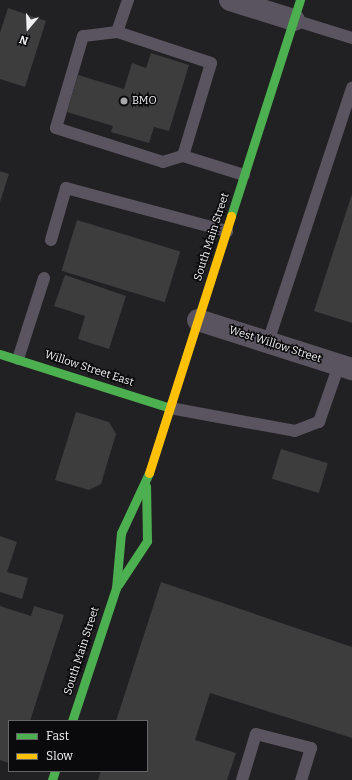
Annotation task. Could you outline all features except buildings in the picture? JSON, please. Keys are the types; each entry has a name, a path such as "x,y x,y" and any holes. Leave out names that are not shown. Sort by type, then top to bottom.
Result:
{"main road":[{"name":"South Main Street","path":"72,720 116,588 121,533 146,482 297,10"},
{"name":"Willow Street East","path":"0,354 170,408"},
{"name":"South Main Street","path":"116,588 146,542 146,482"}],"street":[{"path":"230,0 297,10"},
{"name":"West Willow Street","path":"198,320 345,367"}],"lane":[{"path":"117,32 128,0"},
{"path":"297,10 352,38"},
{"path":"183,156 211,63 117,32 83,36 56,128 163,162 183,156 244,175"},
{"path":"268,342 352,91"},
{"path":"51,240 66,188 227,231"},
{"path":"18,359 44,278"},
{"path":"170,408 295,430 319,422 345,367"},
{"path":"242,780 256,734 311,748 301,780"}],"traffic: fast":[{"path":"231,216 300,0"},
{"path":"0,354 170,408"},
{"path":"72,720 116,588 121,533 149,473"},
{"path":"118,585 147,541 146,486"},
{"path":"52,780 55,772"}],"traffic: slow":[{"path":"149,473 231,216"}],"place":[{"name":"BMO","path":"124,101"}]}
